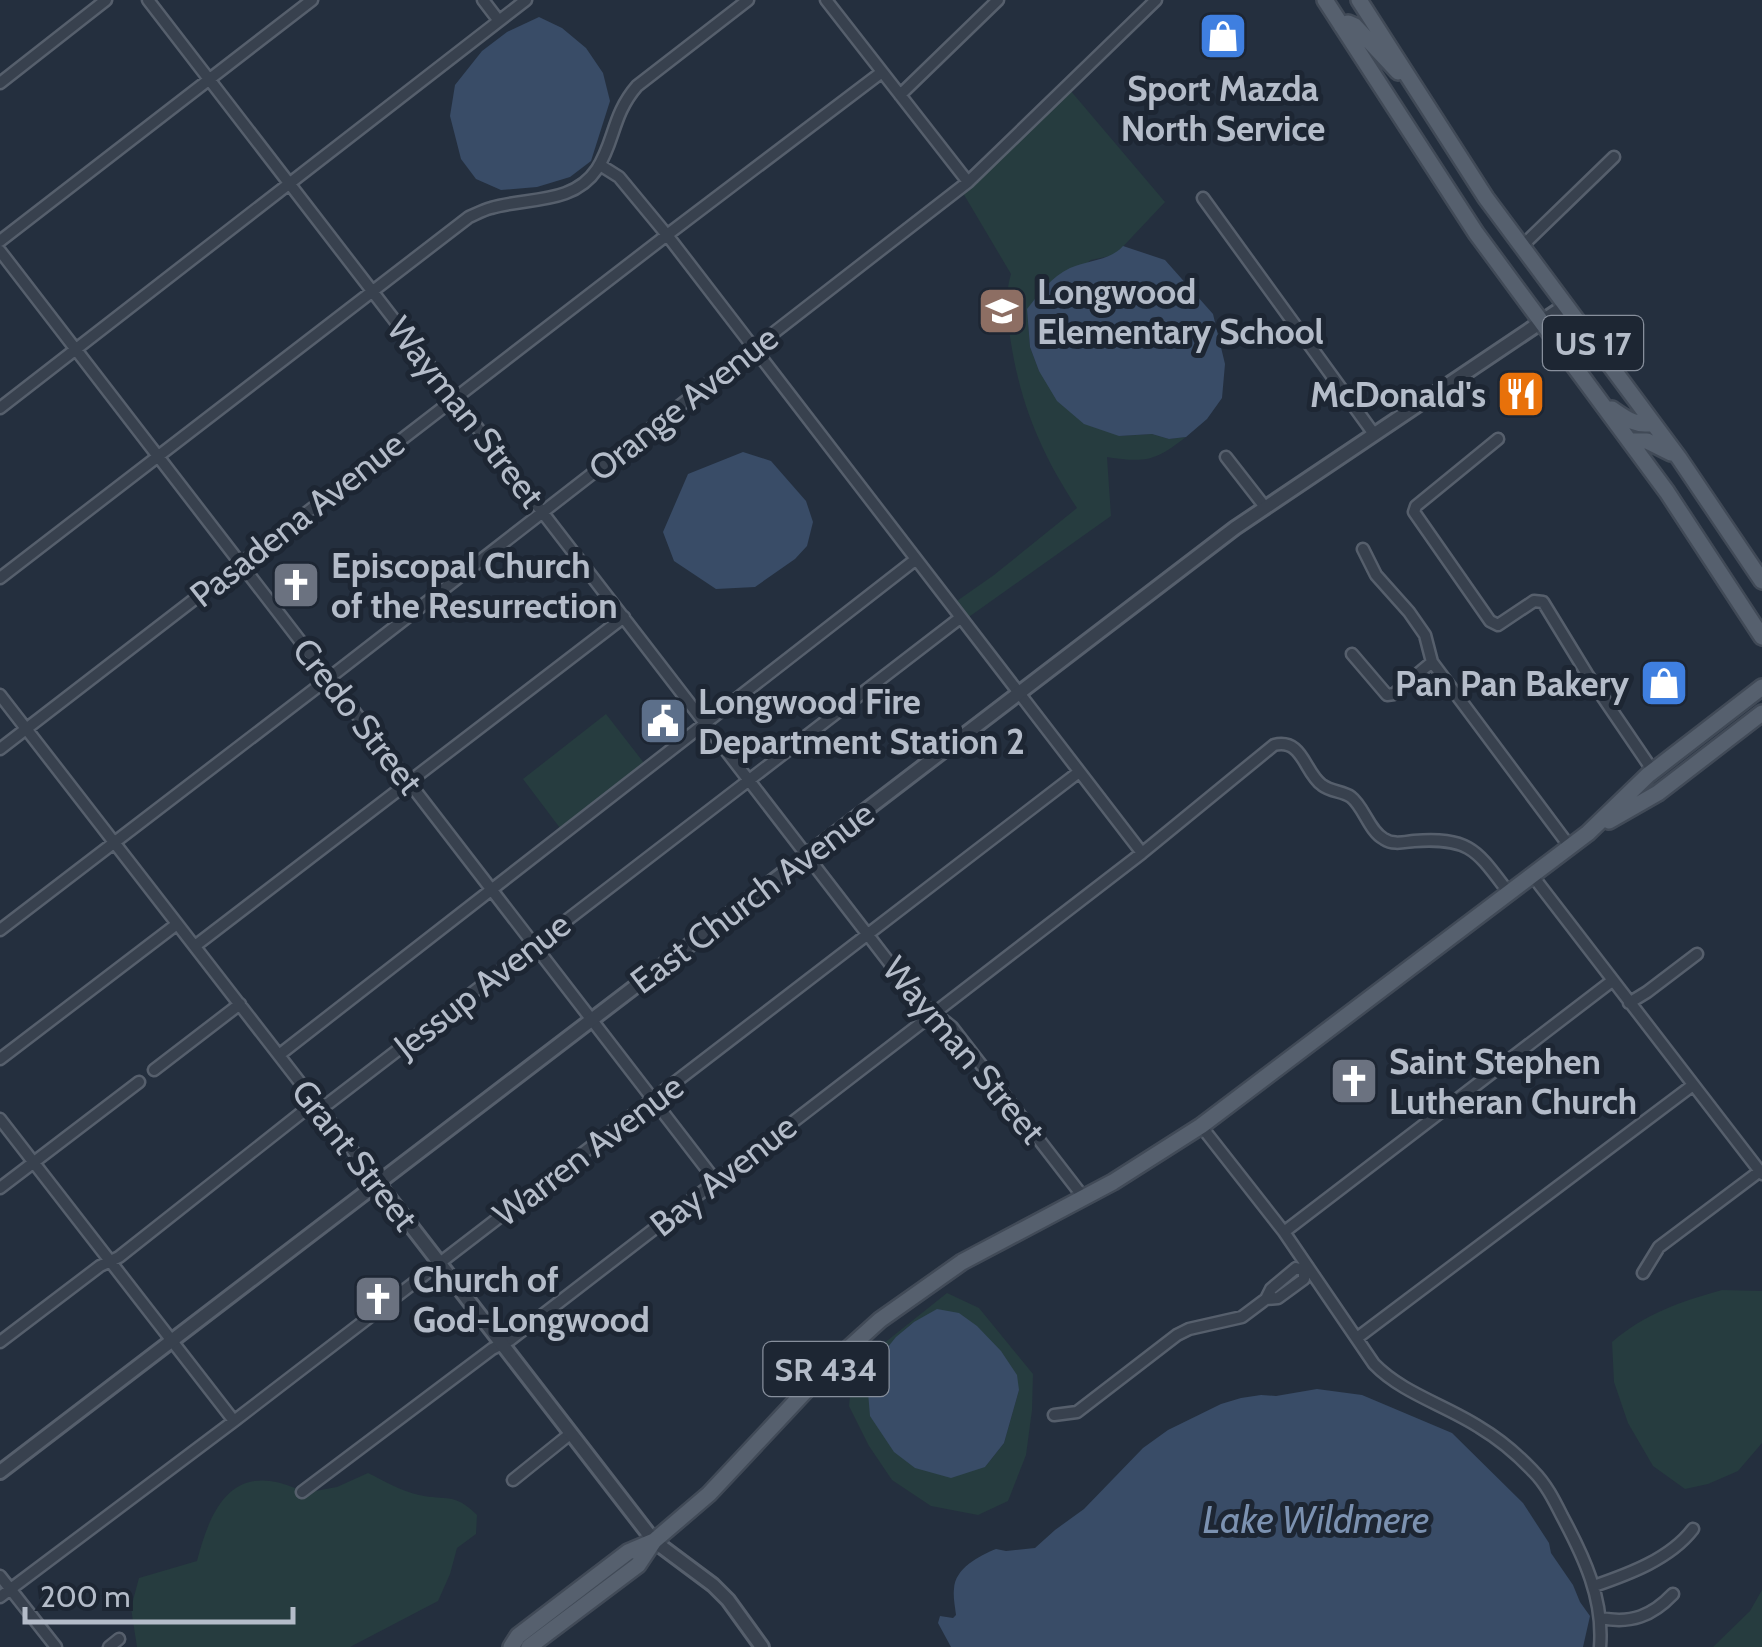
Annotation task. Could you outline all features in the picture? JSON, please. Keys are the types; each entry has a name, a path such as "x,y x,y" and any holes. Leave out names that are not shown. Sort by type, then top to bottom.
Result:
{"main road":[{"name":"US 17","path":"1325,0 1458,206 1698,537 1762,638"},
{"path":"1345,0 1366,3"},
{"name":"US 17","path":"1366,3 1480,188 1679,458 1762,581"},
{"path":"1341,25 1355,26 1418,92"},
{"path":"1600,402 1630,421 1653,423"},
{"path":"1631,442 1647,441 1679,458"},
{"name":"SR 434","path":"1588,833 1653,771 1762,687"},
{"name":"SR 434","path":"530,1647 638,1565 654,1542 720,1484 827,1368 880,1320 962,1262 1143,1165 1201,1126 1570,846 1658,793 1762,714"},
{"name":"SR 434","path":"511,1647 518,1636 628,1552 654,1542"}],"street":[{"path":"0,82 106,0"},
{"name":"Wayman Street","path":"148,0 918,1000 952,1027 1084,1198"},
{"path":"0,242 312,0"},
{"path":"483,0 499,20"},
{"path":"0,408 526,0"},
{"path":"0,578 470,217 488,208 568,193 590,179 600,165 625,100 637,86 748,0"},
{"path":"826,0 968,182"},
{"path":"900,95 998,0"},
{"name":"Orange Avenue","path":"0,930 968,182 1156,0"},
{"name":"Pasadena Avenue","path":"0,749 882,72"},
{"path":"1521,247 1614,157"},
{"path":"600,165 619,177 667,234 1142,853"},
{"path":"1202,198 1374,434"},
{"name":"Credo Street","path":"0,251 715,1180"},
{"name":"East Church Avenue","path":"0,1472 1265,507 1565,306"},
{"path":"1498,439 1416,506 1414,512 1490,621 1498,624 1534,601 1543,602 1653,771"},
{"path":"1226,457 1265,507"},
{"path":"1363,548 1376,574 1425,635 1432,662 1570,846"},
{"path":"278,1055 915,560"},
{"path":"195,946 624,617"},
{"name":"Jessup Avenue","path":"0,1342 100,1266 119,1257 305,1110 329,1103 960,618"},
{"path":"1352,654 1387,696 1432,662"},
{"name":"Grant Street","path":"0,695 654,1542 713,1585 728,1600 757,1645"},
{"name":"Bay Avenue","path":"302,1492 510,1340 1142,853 1274,746 1294,746 1318,782 1350,796 1382,839 1397,843 1452,843 1471,848 1509,893"},
{"name":"Warren Avenue","path":"0,1598 1078,772"},
{"path":"1532,875 1761,1173 1659,1247 1643,1273"},
{"path":"0,1059 178,924"},
{"path":"1629,1003 1697,954"},
{"path":"1284,1232 1612,981"},
{"path":"154,1070 240,1004"},
{"path":"0,1188 139,1082"},
{"path":"1357,1338 1693,1085"},
{"path":"0,1119 234,1420"},
{"path":"1201,1126 1284,1232 1306,1269 1384,1375 1479,1426 1535,1472 1550,1492 1583,1556 1601,1618 1600,1647"},
{"path":"1054,1415 1077,1412 1189,1328 1242,1317 1296,1268 1306,1269"},
{"path":"514,1480 570,1434"},
{"path":"1594,1586 1662,1556 1694,1530"},
{"path":"0,1576 56,1647"},
{"path":"1601,1618 1629,1620 1648,1616 1673,1594"},
{"path":"108,1647 119,1639"}],"green space":[{"path":"1070,90 1165,202 1115,255 1091,260 1027,309 1030,347 1039,371 1119,436 1186,437 1150,458 1107,457 1111,516 966,619 954,603 1077,508 1043,449 1021,388 1007,317 1011,274 963,193"},
{"path":"606,714 644,763 560,828 523,779"},
{"path":"1722,1290 1762,1291 1762,1443 1738,1471 1685,1489 1653,1466 1628,1423 1614,1382 1612,1342 1664,1310"},
{"path":"947,1293 979,1308 1033,1374 1026,1455 1008,1501 978,1515 931,1506 892,1480 849,1406 853,1368","holes":["914,1322 1019,1390 1004,1443 985,1467 868,1392 885,1353"]},
{"path":"368,1473 412,1493 456,1500 477,1515 476,1534 457,1548 438,1601 350,1647 137,1647 131,1608 139,1578 197,1561 210,1523 229,1494 241,1485 275,1482 297,1489 295,1492 302,1499 310,1492 337,1487"},
{"path":"1762,1590 1762,1647 1713,1647 1750,1611"}],"water":[{"path":"539,17 562,28 586,48 603,73 610,101 591,161 570,177 537,187 501,190 476,179 461,159 450,116 455,85 482,51 507,32"},
{"path":"1123,246 1165,260 1213,314 1225,364 1222,398 1207,419 1186,437 1119,436 1084,424 1057,401 1030,347 1027,309 1046,286 1070,268 1105,257"},
{"path":"743,452 771,461 806,501 813,522 807,546 755,587 716,589 674,561 663,532 688,474"},
{"path":"937,1309 959,1313 977,1326 1017,1375 1019,1390 1004,1443 985,1467 951,1478 915,1468 894,1452 870,1416 868,1392 883,1353 896,1337"},
{"name":"Lake Wildmere","path":"1317,1389 1362,1395 1452,1433 1523,1503 1549,1543 1551,1553 1590,1616 1583,1647 951,1647 938,1623 940,1616 956,1615 955,1582 969,1564 996,1549 1035,1548 1084,1509 1143,1448 1168,1430 1241,1398"}],"place":[{"name":"Sport Mazda North Service","path":"1223,36"},
{"name":"Longwood Elementary School","path":"1002,311"},
{"name":"McDonald's","path":"1521,394"},
{"name":"Episcopal Church of the Resurrection","path":"296,585"},
{"name":"Pan Pan Bakery","path":"1664,683"},
{"name":"Longwood Fire Department Station 2","path":"663,721"},
{"name":"Saint Stephen Lutheran Church","path":"1354,1081"},
{"name":"Church of God-Longwood","path":"378,1299"}]}
